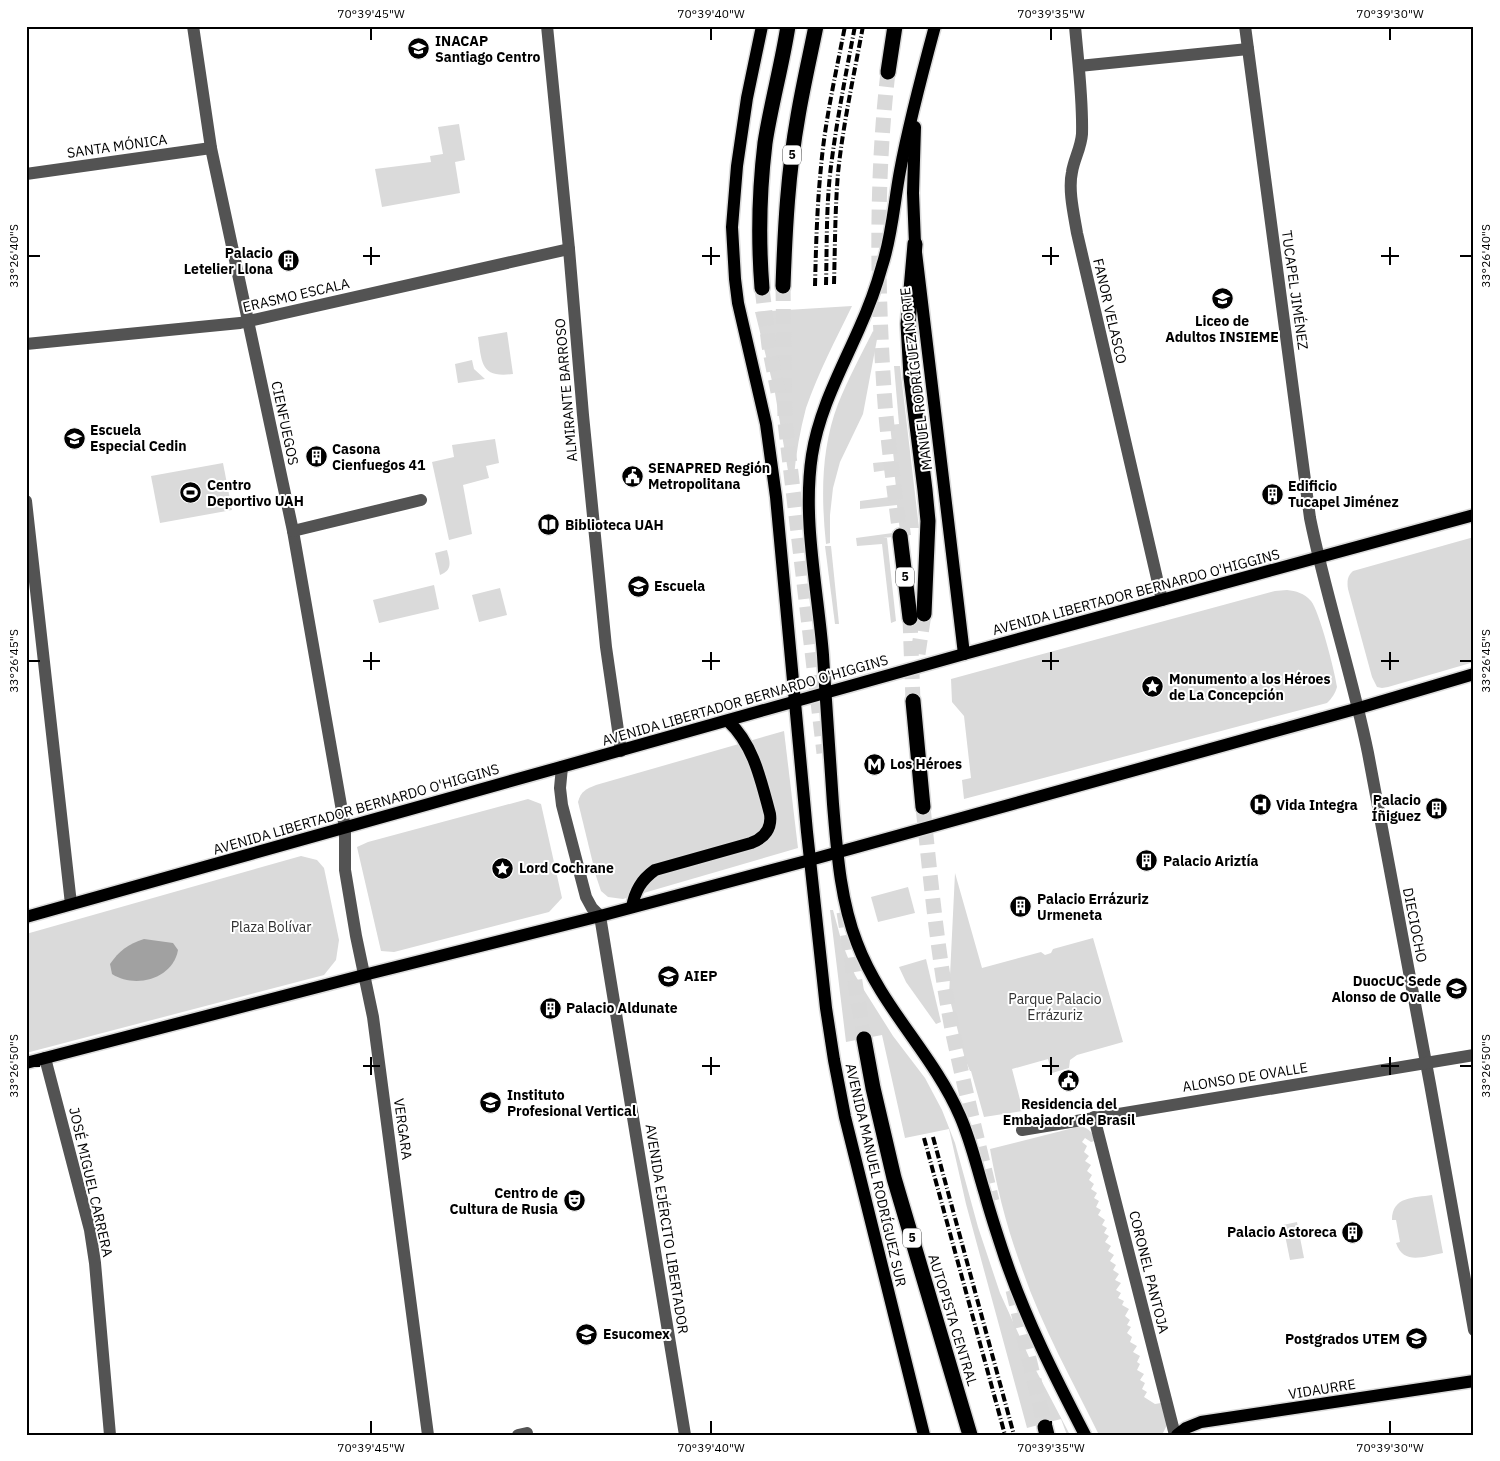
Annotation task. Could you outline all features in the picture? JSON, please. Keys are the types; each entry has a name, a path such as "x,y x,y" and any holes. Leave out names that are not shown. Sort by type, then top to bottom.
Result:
{"highway":[{"path":"762,288 759,252 759,198 766,142 788,26"},
{"name":"5","path":"783,286 785,227 790,174 798,116 816,26"},
{"path":"888,72 895,26"},
{"name":"5","path":"900,536 917,616 928,521 911,377 908,333 909,299 915,244"},
{"path":"913,701 923,807"},
{"name":"AUTOPISTA CENTRAL","path":"864,1039 873,1088 894,1178 970,1435"}],"main road":[{"name":"AVENIDA MANUEL RODRÍGUEZ SUR","path":"762,26 747,98 733,207 732,244 737,298 765,416 770,448 780,534 810,860 826,1008 834,1060 845,1117 924,1435"},
{"path":"935,26 904,146 885,259 868,307 828,398 812,451 809,476 809,502 837,852 846,910 861,953 888,1002 940,1079 960,1117 1017,1292 1047,1361 1085,1435"},
{"name":"MANUEL RODRÍGUEZ NORTE","path":"915,100 913,193 915,244 964,654"},
{"name":"AVENIDA LIBERTADOR BERNARDO O'HIGGINS","path":"26,917 964,654 1474,515"},
{"path":"26,1063 600,916 810,860 1359,708 1474,674"},
{"path":"632,907 635,892 639,885 654,870 751,843 760,839 768,831 770,814 754,760 745,740 728,721"},
{"name":"VIDAURRE","path":"1176,1435 1186,1428 1201,1422 1474,1381"}],"street":[{"name":"CIENFUEGOS","path":"193,26 211,148 293,531 345,828"},
{"name":"ALMIRANTE BARROSO","path":"547,26 606,647 621,751"},
{"name":"FANOR VELASCO","path":"1075,26 1082,126 1081,142 1071,174 1074,216 1162,600"},
{"name":"TUCAPEL JIMÉNEZ","path":"1245,26 1310,518 1319,558"},
{"path":"1079,66 1248,49"},
{"name":"SANTA MÓNICA","path":"26,174 211,148"},
{"name":"ERASMO ESCALA","path":"26,344 248,322 569,249"},
{"path":"293,531 421,500"},
{"path":"26,501 71,904"},
{"name":"DIECIOCHO","path":"1319,558 1359,708 1474,1330"},
{"name":"AVENIDA EJÉRCITO LIBERTADOR","path":"562,767 560,788 562,805 586,897 592,908 600,916 685,1435"},
{"name":"VERGARA","path":"345,828 345,870 356,936 373,1017 428,1435"},
{"name":"ALONSO DE OVALLE","path":"1022,1130 1474,1055"},
{"name":"JOSÉ MIGUEL CARRERA","path":"45,1058 90,1230 96,1263 110,1435"},
{"name":"CORONEL PANTOJA","path":"1094,1118 1176,1435"}],"green space":[{"path":"459,124 465,160 455,162 460,193 382,207 375,169 431,162 430,156 443,154 438,127"},
{"path":"852,306 806,408 794,476 789,477 775,393 755,312"},
{"path":"873,331 878,334 863,414 840,462 833,488 830,515 830,543 826,544 823,491 828,438 838,404"},
{"path":"507,332 513,374 495,374 489,371 482,362 478,337"},
{"path":"472,360 474,369 485,379 458,383 455,364"},
{"path":"894,366 900,366 919,528 910,528 911,535 883,538 887,538 896,621 891,623 882,544 857,546 856,538 900,532 897,505 860,509 860,501 897,496 894,469 874,472 873,463 894,461 890,425 899,424"},
{"path":"495,439 499,463 486,466 489,478 463,485 472,534 449,540 432,462 454,457 452,445"},
{"name":"Centro Deportivo UAH","path":"223,463 232,510 160,523 151,476"},
{"path":"1474,537 1474,662 1388,687 1377,687 1372,677 1348,589 1350,575 1353,571"},
{"path":"825,546 831,546 839,624 835,624"},
{"path":"447,550 450,562 449,568 440,575 435,553"},
{"path":"434,585 439,609 379,623 373,600"},
{"path":"500,588 507,615 479,622 472,595"},
{"path":"1287,590 1306,596 1311,601 1318,616 1337,687 1327,703 964,799 962,780 971,778 964,716 952,702 951,679 1275,591"},
{"path":"784,731 798,848 623,899 608,897 601,891 578,802 584,791 596,785"},
{"path":"528,799 541,804 562,898 549,912 394,952 381,951 357,847 368,842"},
{"name":"Plaza Bolívar","path":"301,856 317,860 324,868 339,940 336,960 324,975 26,1053 26,934"},
{"name":"Parque Palacio Errázuriz","path":"955,873 982,968 1041,952 1045,955 1051,953 1053,949 1093,938 1123,1042 1077,1055 1070,1060 1069,1068 1052,1073 1048,1059 1012,1069 1023,1111 984,1117 971,1071 965,1059 949,996"},
{"path":"908,887 915,913 878,922 871,897"},
{"path":"830,910 833,910 842,943 855,975 893,1036 925,1078 942,1110 955,1143 978,1227 1000,1293 1029,1357 1070,1435 1067,1435 1061,1419 1027,1428 966,1204 949,1129 905,1138 882,1035 846,1042"},
{"path":"926,959 941,1022 936,1024 906,982 899,967"},
{"path":"1081,1126 1091,1132 1095,1141 1091,1142 1085,1138 1082,1142 1087,1146 1084,1152 1089,1156 1085,1161 1091,1165 1087,1171 1092,1175 1089,1180 1094,1184 1091,1189 1097,1193 1094,1198 1099,1201 1096,1207 1101,1210 1098,1215 1105,1220 1102,1225 1107,1228 1104,1233 1109,1236 1105,1242 1111,1246 1108,1251 1114,1255 1110,1261 1116,1265 1113,1270 1119,1274 1115,1280 1121,1283 1116,1290 1121,1293 1118,1298 1124,1301 1122,1305 1129,1309 1125,1316 1130,1320 1127,1325 1131,1327 1127,1333 1132,1337 1130,1342 1137,1346 1133,1352 1140,1356 1137,1362 1140,1364 1137,1370 1144,1374 1140,1380 1145,1383 1142,1389 1147,1392 1144,1397 1155,1404 1161,1403 1167,1425 1162,1435 1099,1435 1038,1310 1016,1252 1003,1208 990,1149"},
{"path":"1432,1195 1443,1253 1415,1258 1404,1255 1396,1243 1400,1242 1396,1220 1392,1220 1393,1212 1400,1202 1411,1198"},
{"path":"1297,1222 1304,1258 1290,1260 1283,1225"}],"shaded area":[{"path":"144,939 173,943 178,950 175,960 169,968 152,979 142,981 131,981 112,974 110,964 117,955 124,948"}],"tunnel":[{"path":"888,72 881,151 879,230 880,310 887,426 900,536"},
{"path":"783,286 785,422 824,753"},
{"path":"762,288 769,346 778,392"},
{"path":"918,654 924,614"},
{"path":"910,618 913,701"},
{"path":"923,807 943,978 962,1076 992,1201"},
{"path":"844,912 864,1039"},
{"path":"1013,1290 1045,1427"}],"railway":[{"path":"815,286 823,149 845,26"},
{"path":"826,285 829,181 855,26"},
{"path":"834,284 840,155 863,26"},
{"path":"933,1137 1014,1435"},
{"path":"924,1138 1005,1435"}],"place":[{"name":"INACAP Santiago Centro","path":"419,49"},
{"name":"Palacio Letelier Llona","path":"289,261"},
{"name":"Liceo de Adultos INSIEME","path":"1222,298"},
{"name":"Escuela Especial Cedin","path":"74,438"},
{"name":"Casona Cienfuegos 41","path":"316,457"},
{"name":"SENAPRED Región Metropolitana","path":"632,476"},
{"name":"Centro Deportivo UAH","path":"191,493"},
{"name":"Edificio Tucapel Jiménez","path":"1272,494"},
{"name":"Biblioteca UAH","path":"549,525"},
{"name":"Escuela","path":"638,586"},
{"name":"Monumento a los Héroes de La Concepción","path":"1153,687"},
{"name":"Los Héroes","path":"874,764"},
{"name":"Vida Integra","path":"1260,805"},
{"name":"Palacio Íñiguez","path":"1437,808"},
{"name":"Palacio Ariztía","path":"1147,861"},
{"name":"Lord Cochrane","path":"503,868"},
{"name":"Palacio Errázuriz Urmeneta","path":"1021,907"},
{"name":"AIEP","path":"668,976"},
{"name":"DuocUC Sede Alonso de Ovalle","path":"1457,989"},
{"name":"Palacio Aldunate","path":"550,1008"},
{"name":"Residencia del Embajador de Brasil","path":"1069,1081"},
{"name":"Instituto Profesional Vertical","path":"491,1103"},
{"name":"Centro de Cultura de Rusia","path":"574,1201"},
{"name":"Palacio Astoreca","path":"1353,1232"},
{"name":"Esucomex","path":"587,1334"},
{"name":"Postgrados UTEM","path":"1416,1339"}]}
